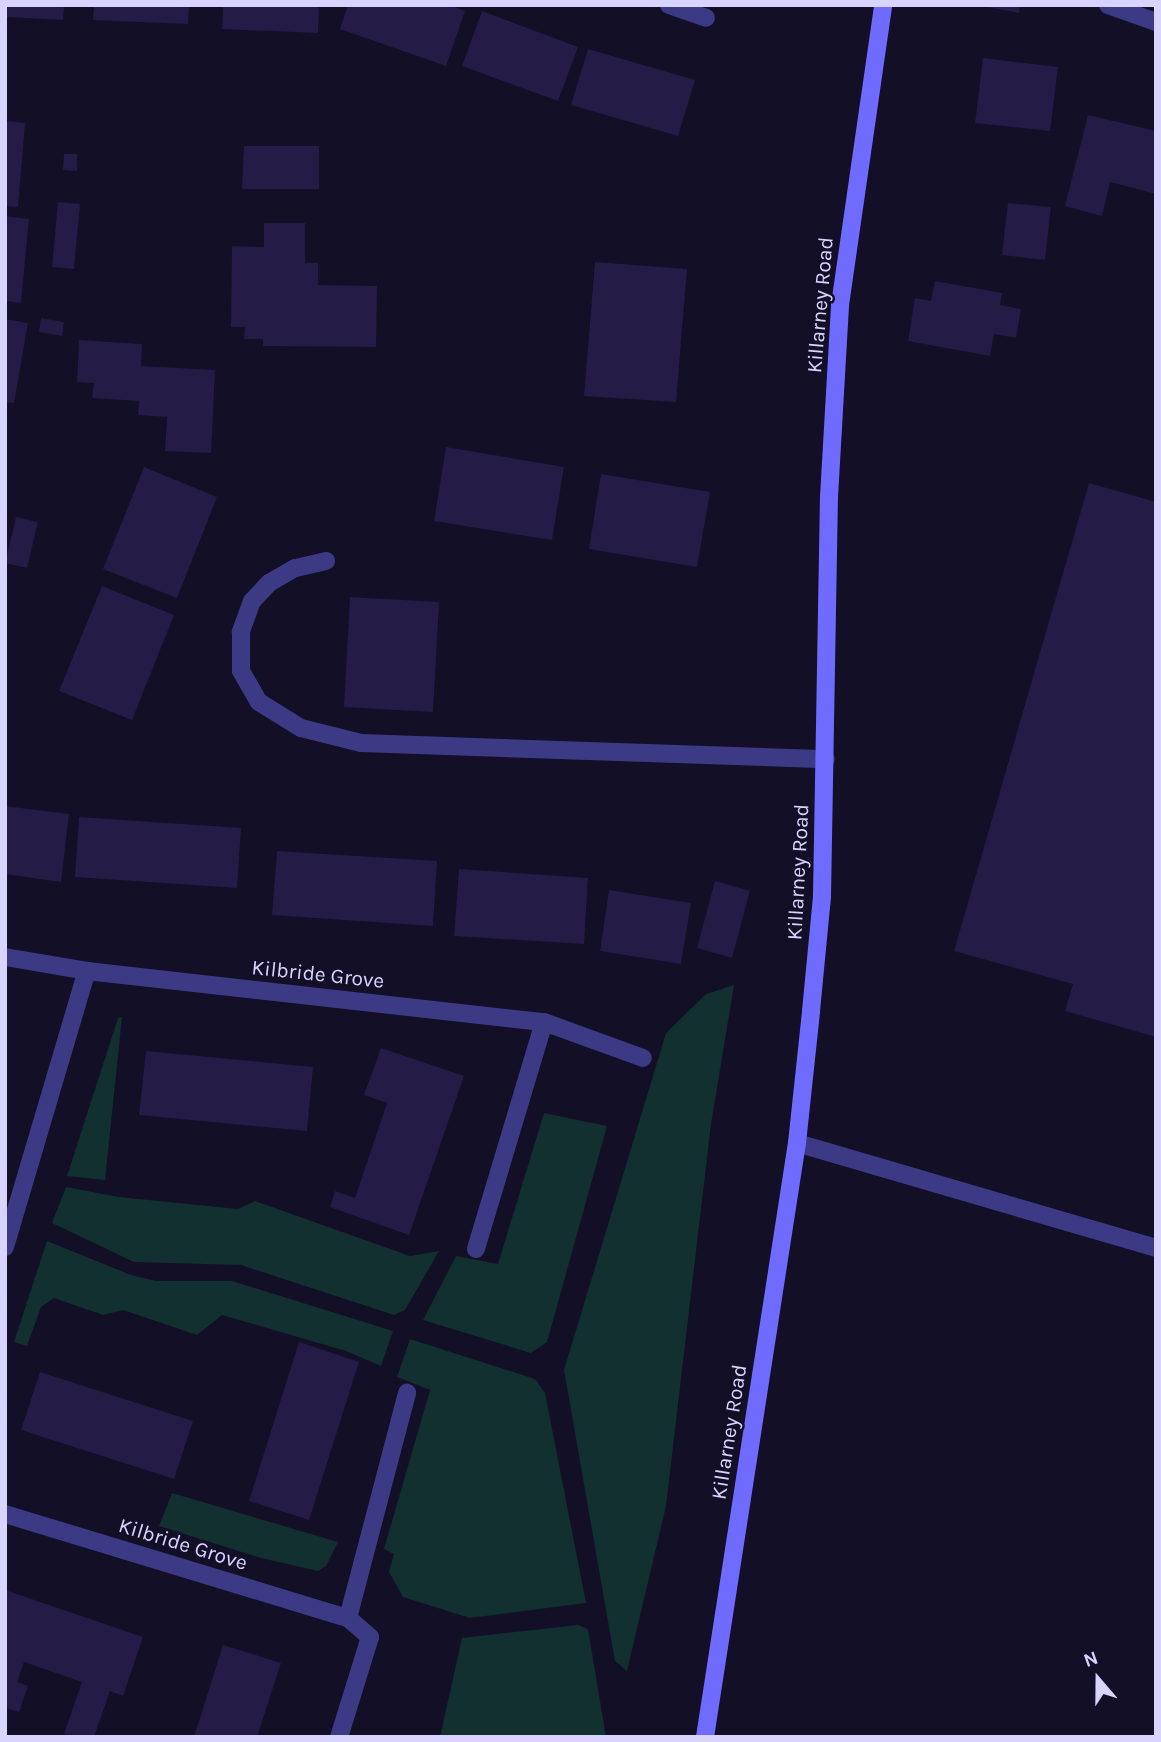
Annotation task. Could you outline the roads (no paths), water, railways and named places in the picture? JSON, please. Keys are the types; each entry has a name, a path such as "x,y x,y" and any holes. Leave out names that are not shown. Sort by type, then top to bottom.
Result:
{"main road":[{"name":"Killarney Road","path":"705,1737 797,1143 822,896 829,497 839,305 883,5"}],"street":[{"path":"670,5 706,18"},
{"path":"1108,5 1156,22"},
{"path":"326,561 295,568 269,583 252,601 241,632 241,671 259,702 301,728 361,743 825,759"},
{"name":"Kilbride Grove","path":"5,957 87,971 544,1022 643,1058"},
{"path":"5,1247 87,971"},
{"path":"476,1249 544,1022"},
{"path":"797,1143 1156,1248"},
{"path":"339,1737 370,1637 348,1618 407,1393"},
{"name":"Kilbride Grove","path":"5,1514 348,1618"}]}
